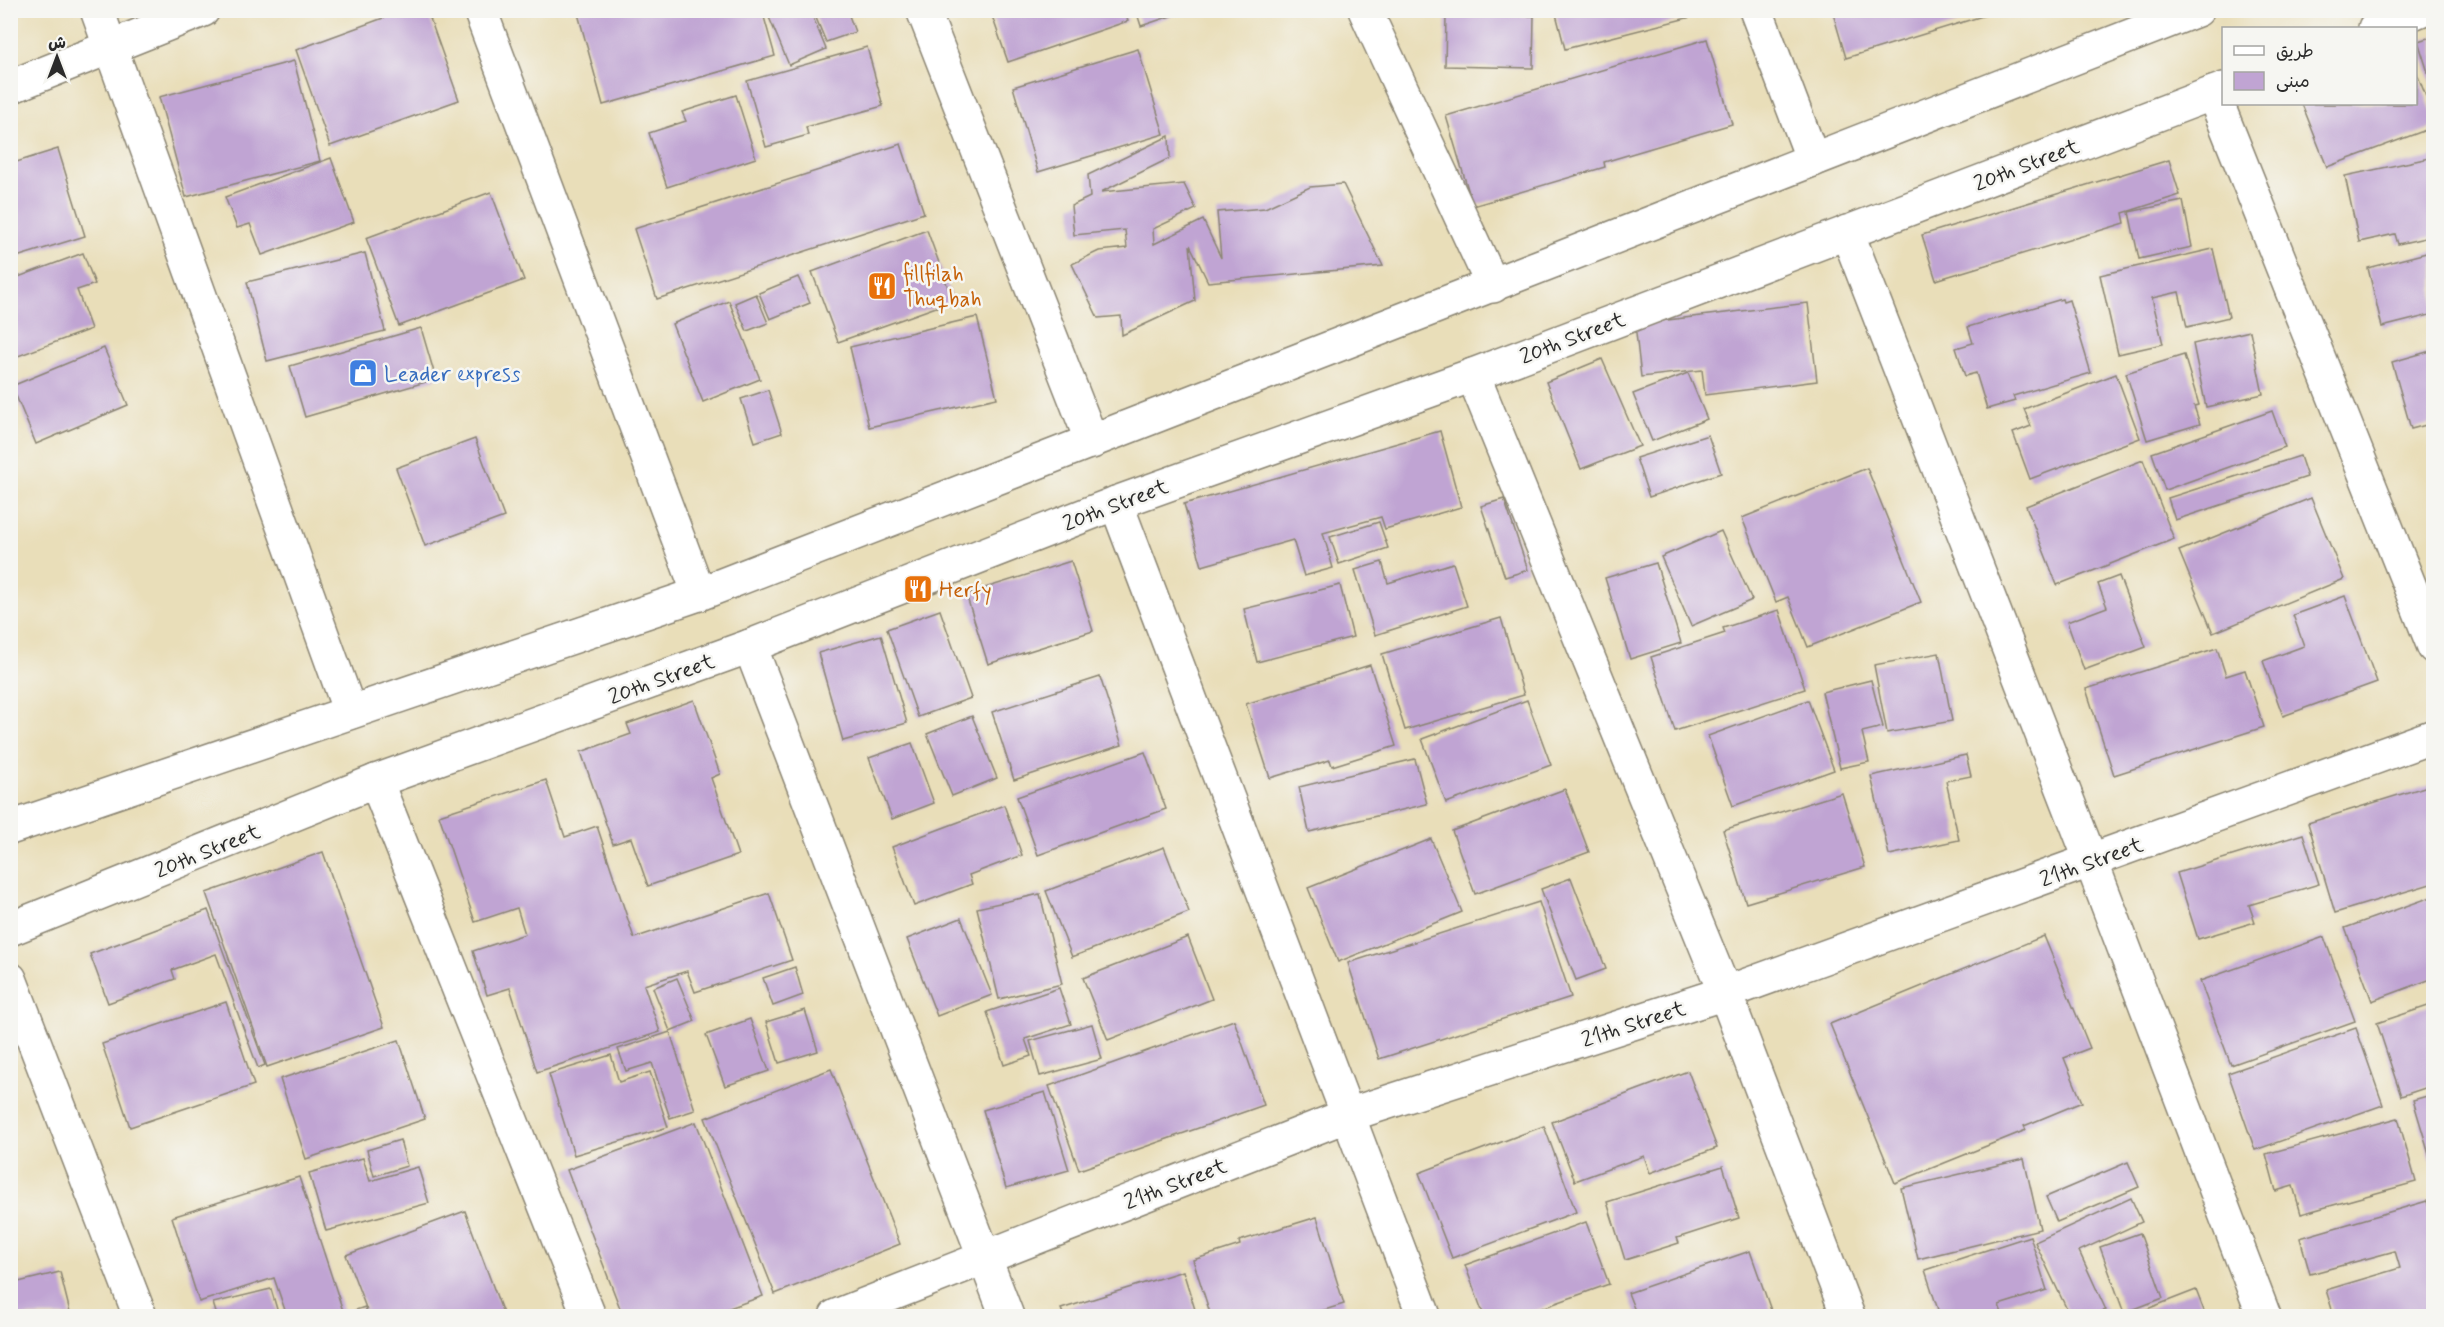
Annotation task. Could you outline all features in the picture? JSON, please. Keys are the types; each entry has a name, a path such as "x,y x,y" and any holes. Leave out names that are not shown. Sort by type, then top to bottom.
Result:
{"street":[{"path":"97,10 350,712"},
{"path":"10,87 203,10"},
{"path":"480,10 699,594"},
{"path":"923,10 1092,442"},
{"path":"1365,10 1492,286"},
{"path":"1756,10 1813,160"},
{"path":"10,828 699,594 2197,10"},
{"path":"2378,27 2420,10"},
{"name":"20th Street","path":"10,929 376,781 750,646 1116,503 1473,375 2218,91"},
{"path":"2223,105 2433,647"},
{"path":"1847,232 2091,861 2264,1317"},
{"path":"1473,375 1725,993 1848,1317"},
{"path":"1116,503 1424,1317"},
{"path":"750,646 1006,1317"},
{"name":"21th Street","path":"836,1317 1348,1115 1725,993 2433,736"},
{"path":"376,781 589,1317"},
{"path":"10,979 140,1317"}],"building":[{"path":"405,10 427,10 459,100 330,146 296,50"},
{"path":"577,10 762,10 775,56 603,105"},
{"path":"766,10 810,10 826,49 789,65"},
{"path":"820,10 847,10 855,32 826,42 814,13"},
{"path":"990,10 1124,10 1128,21 1008,62"},
{"path":"1136,10 1186,10 1186,11 1141,26"},
{"path":"1555,10 1689,10 1691,17 1565,49"},
{"path":"1832,10 1999,10 1999,11 1846,58"},
{"path":"1446,15 1534,16 1533,68 1445,66"},
{"path":"2434,36 2434,88 2433,88 2418,41"},
{"path":"1707,39 1732,124 1604,162 1605,167 1473,206 1446,116"},
{"path":"867,47 883,106 806,127 808,135 766,147 747,81"},
{"path":"1138,49 1164,134 1038,172 1013,87"},
{"path":"294,61 320,161 186,197 159,97"},
{"path":"2417,74 2434,117 2434,127 2327,167 2302,105 2417,105"},
{"path":"736,95 756,158 667,187 649,133 686,121 682,112"},
{"path":"1169,136 1170,158 1101,192 1184,184 1196,209 1153,229 1154,244 1203,220 1221,258 1217,212 1265,208 1310,187 1343,184 1383,266 1208,282 1190,245 1195,301 1122,335 1121,316 1098,318 1072,264 1099,251 1127,248 1125,230 1074,235 1071,206 1090,197 1088,175"},
{"path":"901,144 924,213 657,299 634,229"},
{"path":"58,149 85,236 10,259 10,164"},
{"path":"2434,157 2434,236 2398,244 2395,234 2359,242 2345,176"},
{"path":"331,158 354,222 262,255 250,224 237,228 225,197"},
{"path":"2169,160 2180,195 2123,213 2125,223 1936,280 1922,235"},
{"path":"491,192 524,280 399,326 366,238"},
{"path":"2183,201 2192,247 2139,259 2129,212"},
{"name":"fillfilah Thuqbah","path":"927,230 953,301 838,342 812,272"},
{"path":"2213,249 2229,317 2187,327 2179,292 2152,298 2163,344 2118,354 2100,275"},
{"path":"2434,251 2434,314 2382,327 2368,268"},
{"path":"83,253 95,284 77,290 91,329 10,359 10,280"},
{"path":"365,253 385,331 267,361 247,282"},
{"path":"798,277 810,303 770,319 759,293"},
{"path":"756,294 768,323 747,331 735,303"},
{"path":"2062,299 2063,302 2069,300 2091,373 2013,396 2015,401 1987,409 1976,373 1965,376 1956,348 1973,343 1968,327"},
{"path":"729,301 760,379 703,402 672,324"},
{"path":"1808,303 1817,381 1705,395 1702,370 1641,377 1635,324"},
{"path":"977,317 997,398 869,427 850,347"},
{"name":"Leader express","path":"421,328 436,379 305,417 290,366"},
{"path":"2250,331 2263,394 2206,407 2193,344"},
{"path":"104,348 128,405 36,444 12,386"},
{"path":"2434,350 2434,423 2411,429 2392,362"},
{"path":"2184,355 2199,405 2194,406 2200,424 2147,440 2126,373"},
{"path":"1602,359 1640,446 1581,469 1546,382"},
{"path":"1688,373 1707,419 1652,441 1633,394"},
{"path":"2116,374 2140,438 2030,479 2013,433 2031,426 2024,409"},
{"path":"768,390 782,433 755,442 741,399"},
{"path":"2272,411 2285,447 2165,490 2152,453"},
{"path":"1440,431 1461,507 1385,529 1381,517 1323,533 1333,568 1304,576 1293,540 1202,566 1184,504"},
{"path":"1708,435 1721,473 1649,497 1636,458"},
{"path":"475,439 504,517 425,546 396,468"},
{"path":"2300,456 2307,477 2175,520 2168,498"},
{"path":"2143,460 2174,539 2057,585 2026,506"},
{"path":"1867,468 1921,602 1808,647 1788,597 1776,602 1742,518"},
{"path":"2311,498 2344,579 2213,633 2179,551"},
{"path":"1504,499 1528,570 1505,577 1481,506"},
{"path":"1379,522 1388,548 1339,564 1330,537"},
{"path":"1721,531 1752,600 1691,626 1661,557"},
{"path":"1071,561 1093,631 988,664 966,594"},
{"path":"1382,562 1388,583 1453,563 1467,606 1375,635 1355,570"},
{"path":"1656,563 1681,643 1630,659 1605,578"},
{"path":"2119,576 2146,647 2084,670 2067,622 2107,607 2098,584"},
{"path":"1340,585 1353,637 1257,662 1244,609"},
{"path":"2345,596 2377,682 2283,716 2263,661 2304,646 2293,615"},
{"path":"940,610 971,698 918,717 887,629"},
{"path":"1779,610 1805,689 1675,731 1651,657 1725,633 1723,628"},
{"path":"1501,618 1524,695 1405,730 1382,654"},
{"path":"881,635 907,723 843,741 818,653"},
{"path":"2217,648 2226,676 2245,670 2264,727 2114,775 2086,689"},
{"path":"1939,653 1952,721 1887,733 1874,665"},
{"path":"1370,665 1396,746 1332,766 1330,760 1270,778 1246,704"},
{"path":"1100,677 1122,745 1014,780 992,712"},
{"path":"1871,680 1883,727 1862,732 1869,762 1840,768 1822,692"},
{"path":"694,700 720,774 711,778 738,855 648,886 631,838 613,844 581,752 631,734 627,724"},
{"path":"1527,700 1551,765 1446,803 1422,739"},
{"path":"1808,700 1834,770 1733,806 1708,736"},
{"path":"972,716 997,778 952,796 927,734"},
{"path":"912,743 934,803 892,819 869,758"},
{"path":"1145,752 1166,809 1038,855 1017,797"},
{"path":"1966,755 1971,776 1946,781 1959,840 1889,855 1871,776"},
{"path":"1415,759 1427,804 1309,832 1299,787"},
{"path":"546,780 565,837 597,826 634,938 769,893 792,960 695,992 687,971 644,985 660,1032 537,1072 510,988 487,995 473,951 525,934 517,908 475,922 439,815"},
{"path":"2434,784 2434,883 2335,913 2308,823"},
{"path":"1565,789 1589,852 1475,894 1452,831"},
{"path":"1842,793 1865,867 1746,903 1723,830"},
{"path":"1004,805 1022,855 969,875 972,884 914,906 892,847"},
{"path":"2303,834 2319,884 2249,905 2255,922 2198,939 2177,873"},
{"path":"1431,839 1462,912 1338,962 1308,888"},
{"path":"1164,847 1189,912 1072,957 1046,891"},
{"path":"323,852 384,1027 267,1067 206,893"},
{"path":"1571,878 1606,969 1576,980 1541,889"},
{"path":"1040,894 1062,984 999,999 977,908"},
{"path":"2434,896 2434,978 2372,1001 2345,928"},
{"path":"1539,902 1571,997 1379,1059 1348,963"},
{"path":"208,910 265,1065 258,1068 216,954 172,970 175,979 108,1003 90,954"},
{"path":"961,918 992,995 937,1016 907,939"},
{"path":"2044,936 2090,1048 2064,1058 2082,1102 2024,1126 2026,1130 1895,1183 1830,1024"},
{"path":"1188,937 1212,999 1108,1040 1083,978"},
{"path":"2324,937 2355,1021 2231,1065 2200,981"},
{"path":"795,967 803,995 773,1006 763,978"},
{"path":"677,978 695,1021 670,1031 653,988"},
{"path":"1059,988 1071,1024 1025,1039 1031,1056 1004,1065 987,1012"},
{"path":"226,1002 254,1085 130,1127 102,1044"},
{"path":"2434,1004 2434,1085 2401,1096 2377,1023"},
{"path":"805,1010 818,1051 779,1063 766,1022"},
{"path":"750,1019 769,1071 725,1086 706,1035"},
{"path":"1234,1020 1264,1105 1079,1170 1049,1086"},
{"path":"1092,1024 1102,1059 1040,1076 1030,1041"},
{"path":"2356,1028 2383,1105 2255,1150 2228,1073"},
{"path":"670,1032 695,1110 670,1118 652,1063 626,1071 618,1049"},
{"path":"399,1040 425,1119 306,1159 280,1079"},
{"path":"611,1055 619,1082 650,1072 668,1127 574,1155 549,1074"},
{"path":"831,1069 900,1244 775,1294 705,1118"},
{"path":"1688,1071 1717,1148 1650,1173 1644,1156 1575,1181 1552,1122"},
{"path":"1045,1092 1069,1170 1006,1188 983,1110"},
{"path":"2434,1094 2434,1167 2433,1167 2413,1100"},
{"path":"2398,1118 2416,1182 2301,1214 2293,1186 2276,1191 2266,1154"},
{"path":"696,1122 763,1296 707,1316 623,1316 567,1170"},
{"path":"1544,1126 1576,1212 1452,1258 1419,1173"},
{"path":"400,1140 407,1166 374,1176 367,1150"},
{"path":"363,1158 370,1181 418,1167 429,1203 326,1231 309,1173"},
{"path":"2024,1159 2040,1229 1918,1259 1901,1188"},
{"path":"2128,1162 2139,1187 2057,1222 2046,1197"},
{"path":"1723,1166 1739,1218 1677,1238 1679,1243 1625,1260 1607,1202"},
{"path":"299,1177 344,1314 365,1307 368,1316 287,1316 274,1278 199,1302 172,1217"},
{"path":"2131,1198 2142,1222 2079,1251 2106,1310 2091,1316 2070,1316 2035,1242"},
{"path":"2427,1201 2434,1225 2434,1316 2334,1316 2326,1290 2400,1268 2395,1251 2310,1274 2300,1238"},
{"path":"465,1211 504,1316 369,1316 346,1255"},
{"path":"1317,1217 1344,1304 1305,1316 1211,1316 1193,1260 1240,1245 1239,1241"},
{"path":"1586,1222 1609,1284 1520,1316 1484,1316 1465,1265"},
{"path":"2140,1233 2163,1298 2124,1313 2100,1247"},
{"path":"2030,1236 2047,1290 1999,1305 2003,1316 1940,1316 1925,1270"},
{"path":"1750,1251 1773,1316 1637,1316 1628,1293"},
{"path":"1183,1271 1197,1316 1064,1316 1061,1309"},
{"path":"60,1272 71,1316 10,1316 10,1284"},
{"path":"271,1289 279,1316 217,1316 213,1303"},
{"path":"2196,1290 2206,1316 2129,1316"}],"place":[{"name":"fillfilah Thuqbah","path":"882,286"},
{"name":"Leader express","path":"363,373"},
{"name":"Herfy","path":"918,589"}]}
